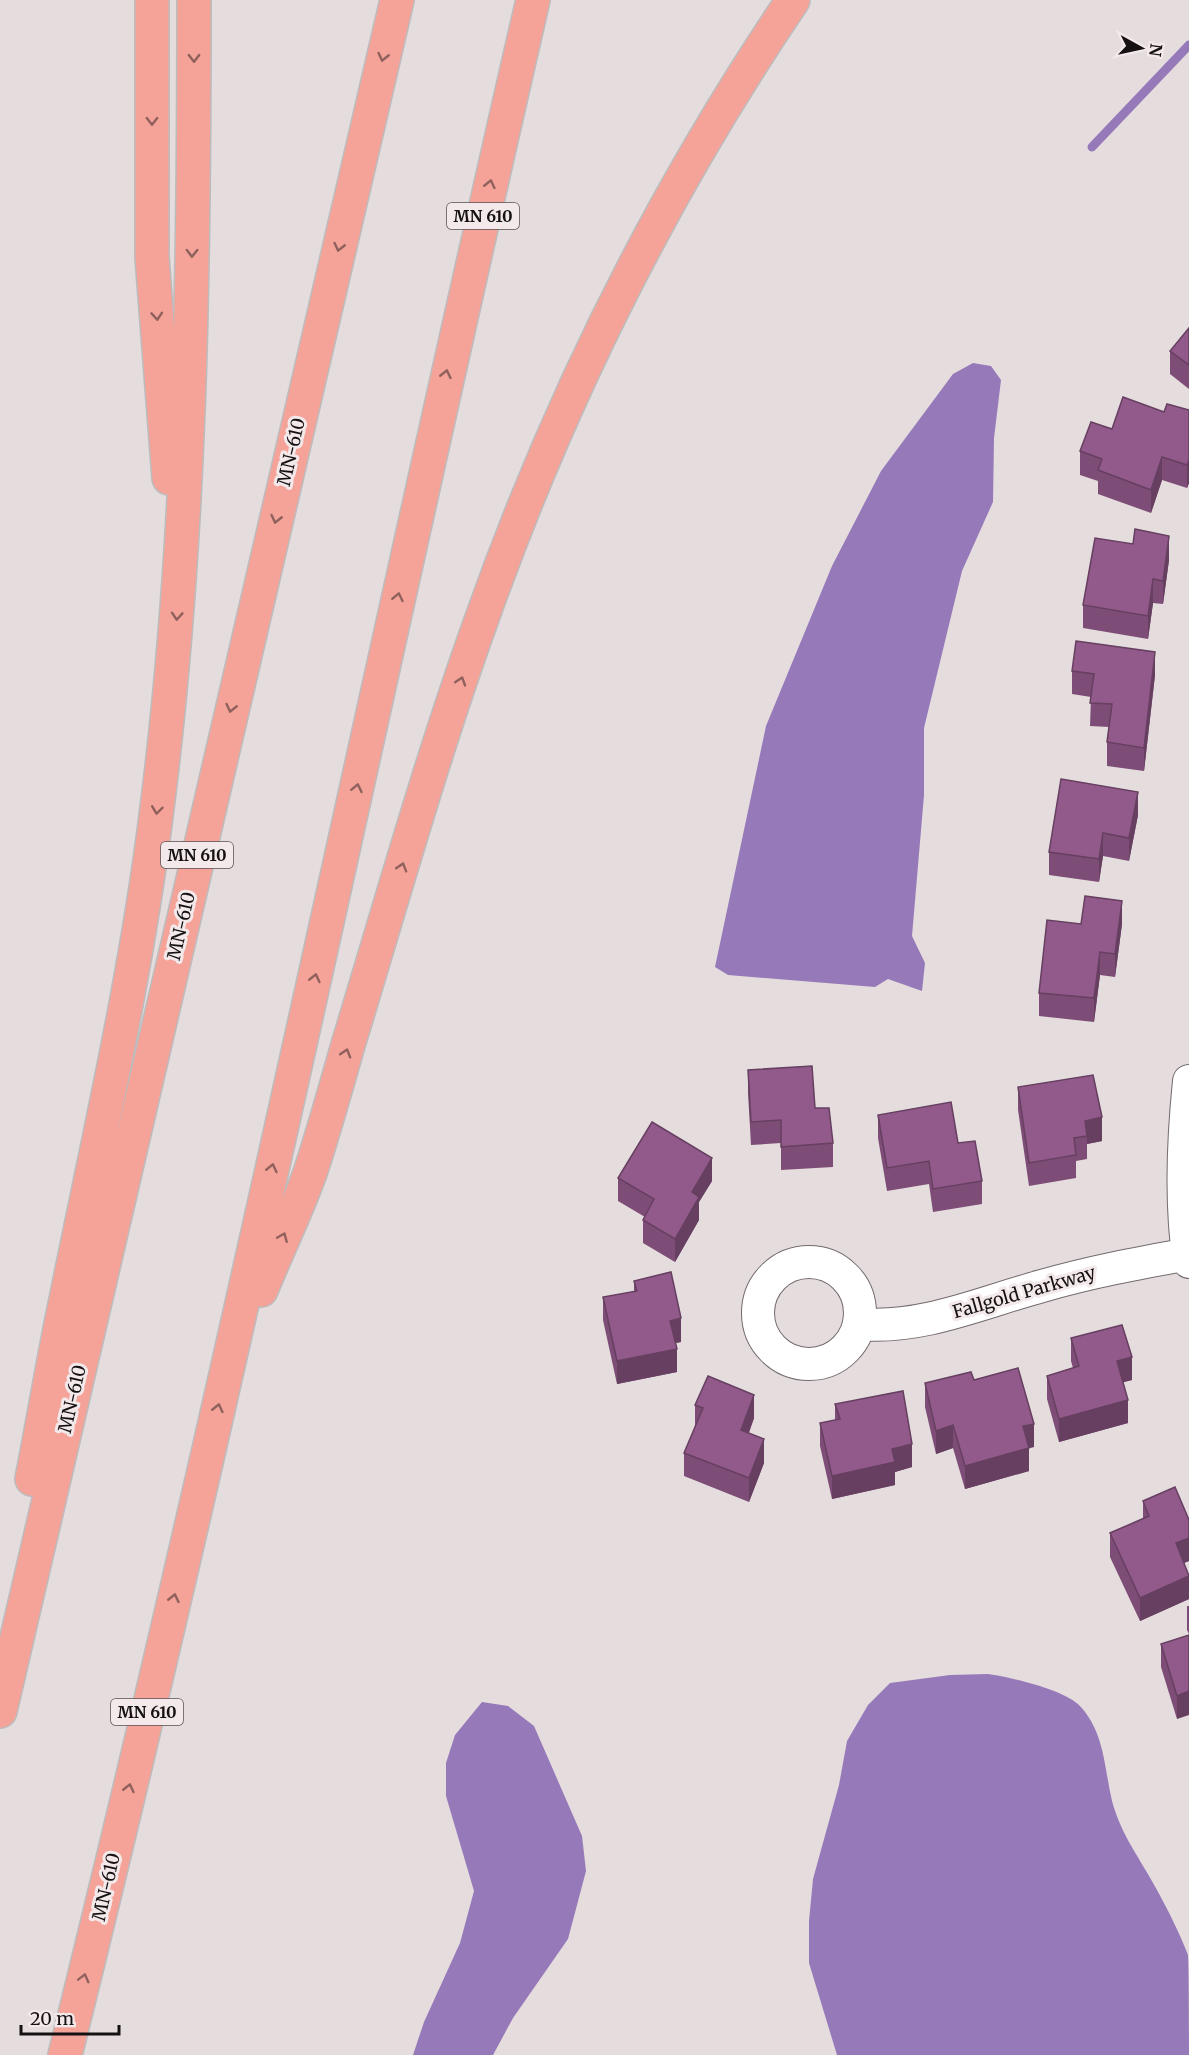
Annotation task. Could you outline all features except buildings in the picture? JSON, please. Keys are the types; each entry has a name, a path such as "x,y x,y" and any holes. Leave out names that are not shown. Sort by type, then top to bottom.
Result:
{"highway":[{"path":"152,0 152,257 179,580"},
{"path":"0,1654 66,1296 104,1121 137,945 158,806 179,580 191,312 194,0"},
{"name":"MN-610","path":"0,1712 397,0"},
{"name":"MN 610","path":"227,1369 434,432 533,0"},
{"path":"227,1369 309,1175 430,778 480,622 514,533 553,439 652,234 713,128 793,0"},
{"name":"MN-610","path":"65,2055 227,1369"}],"street":[{"path":"1189,1081 1184,1136 1189,1257"},
{"name":"Fallgold Parkway","path":"860,1324 900,1324 937,1317 1091,1272 1189,1257"}],"shaded area":[{"path":"973,363 991,366 1001,380 994,438 993,502 962,571 924,728 924,795 912,936 925,963 922,991 888,979 875,987 728,975 715,967 766,726 832,566 881,471 953,374"},
{"path":"988,1674 1022,1681 1060,1693 1078,1704 1094,1726 1099,1738 1116,1813 1178,1930 1188,1955 1189,2055 837,2055 809,1963 809,1921 813,1879 839,1785 847,1741 868,1705 890,1683 950,1675"},
{"path":"482,1702 508,1706 534,1726 582,1836 586,1871 568,1939 513,2018 493,2055 413,2055 424,2022 460,1943 474,1891 446,1796 446,1763 455,1735"}],"waterway":[{"path":"1092,147 1189,45"}]}
